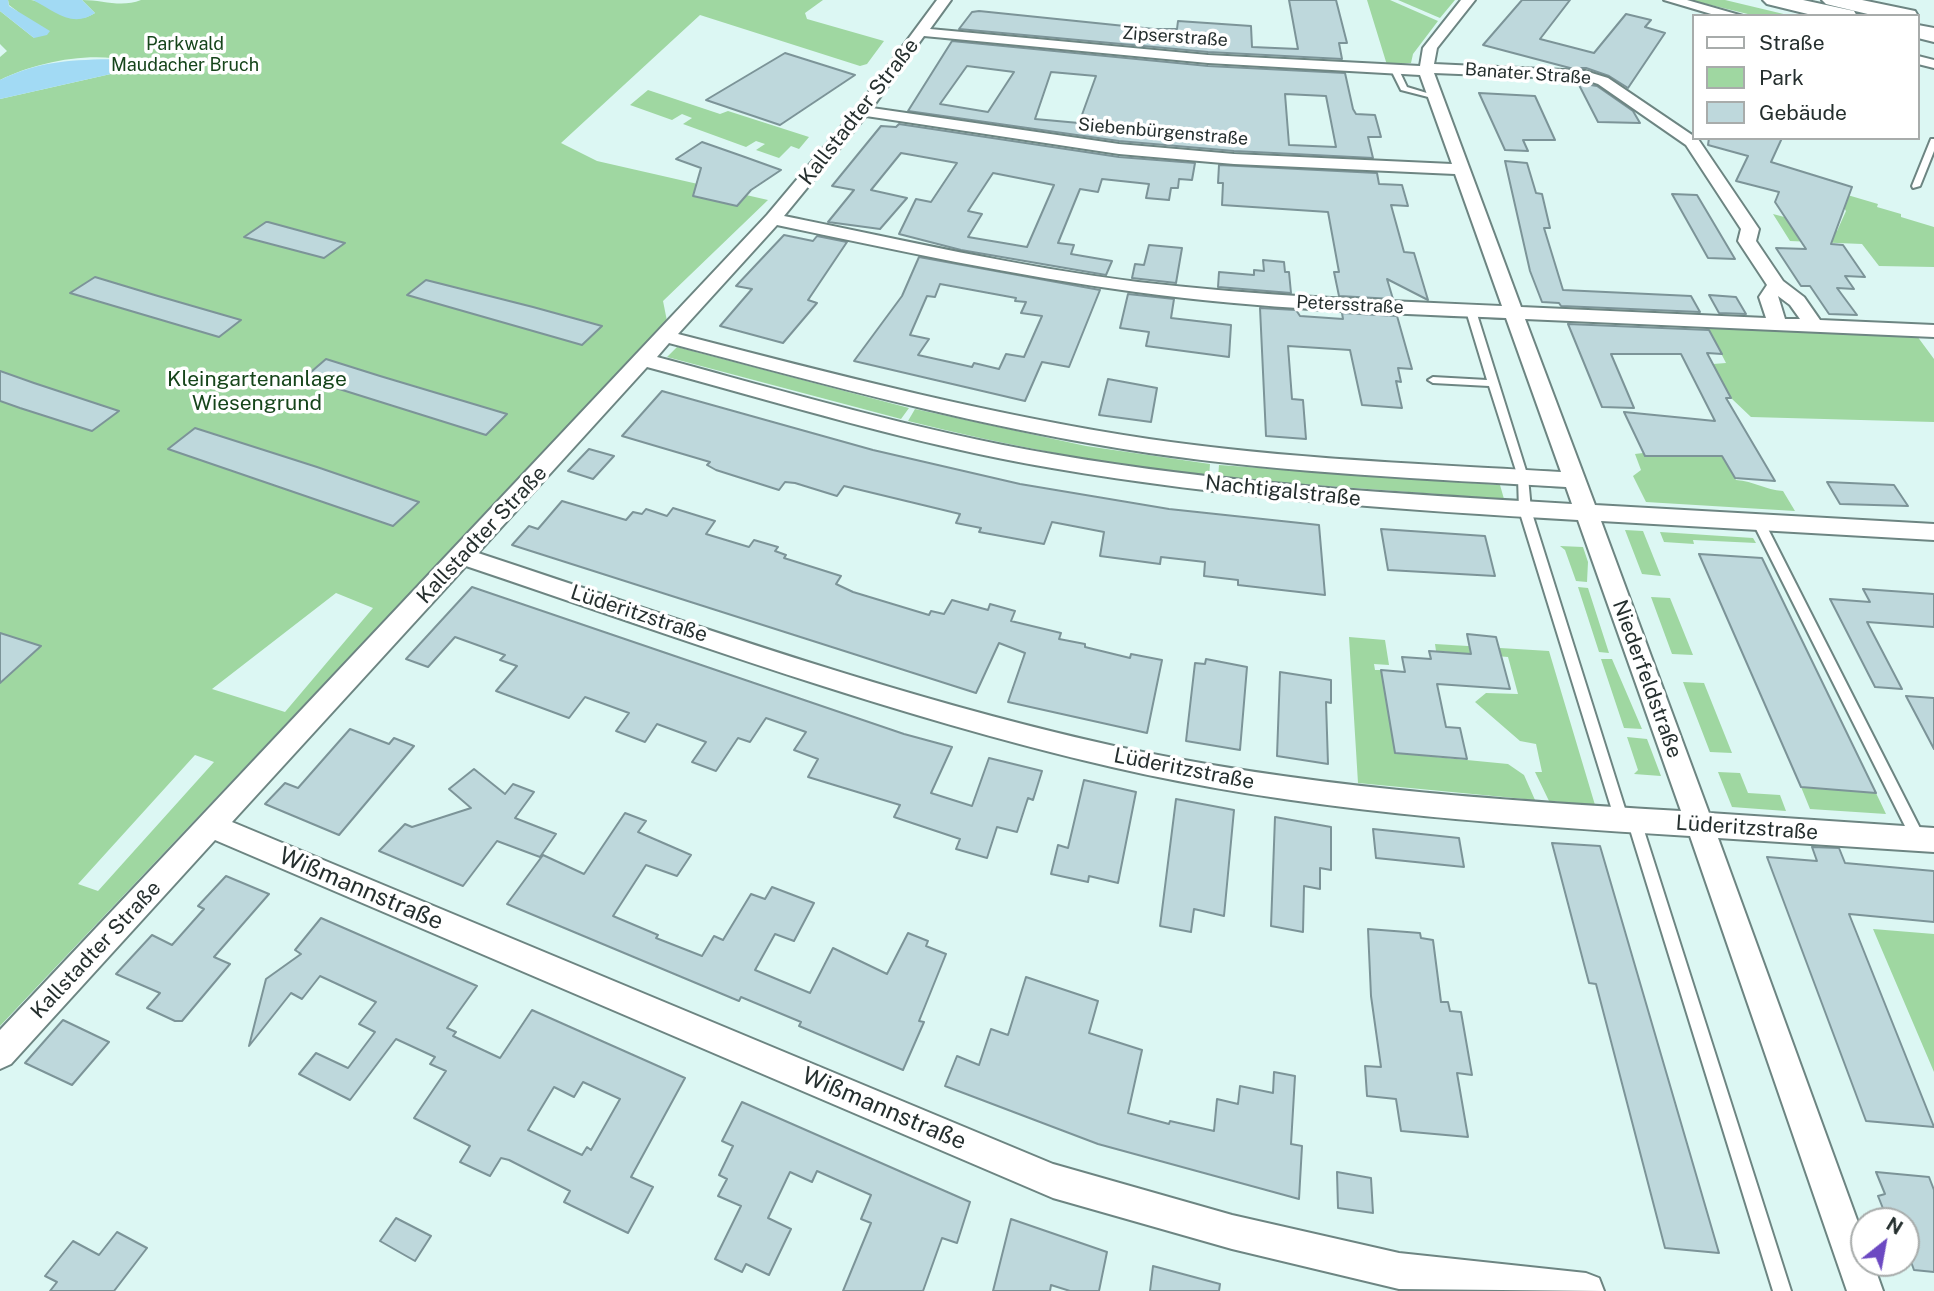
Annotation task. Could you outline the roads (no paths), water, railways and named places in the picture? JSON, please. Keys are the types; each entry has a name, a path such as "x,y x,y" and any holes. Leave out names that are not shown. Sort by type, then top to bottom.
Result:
{"highway":[{"path":"1774,0 1837,14"},
{"path":"1833,0 1898,14"}],"street":[{"name":"Kallstadter Straße","path":"0,1053 667,337 773,219 862,111 944,0"},
{"path":"1426,70 1430,48 1468,0"},
{"path":"1671,0 1728,14"},
{"name":"Zipserstraße","path":"921,32 1117,52 1426,70"},
{"name":"Niederfeldstraße","path":"1426,70 1576,480 1865,1291"},
{"name":"Banater Straße","path":"1426,70 1585,75 1603,81 1692,142 1750,229 1747,241 1776,285 1797,301 1815,327"},
{"name":"Siebenbürgenstraße","path":"862,111 1119,149 1234,159 1462,169"},
{"name":"Petersstraße","path":"773,219 1007,267 1137,287 1288,301 1934,331"},
{"path":"1776,285 1768,297 1778,325"},
{"name":"Nachtigalstraße","path":"667,337 917,401 1062,431 1241,457 1576,480"},
{"name":"Nachtigalstraße","path":"645,360 899,429 1051,461 1290,494 1525,510 1934,531"},
{"name":"Lüderitzstraße","path":"462,556 864,689 1042,740 1210,776 1318,792 1628,820 1926,839"},
{"name":"Wißmannstraße","path":"212,826 1053,1181 1232,1232 1399,1271 1586,1291"}],"lane":[{"path":"1395,70 1404,88 1436,97"},
{"path":"1916,186 1934,141"},
{"path":"1471,311 1523,477 1525,510 1782,1291"},
{"path":"1433,380 1493,383"},
{"path":"1758,521 1926,839"}],"water":[{"path":"0,0 8,0 9,6 50,31 47,35 34,38 0,11"},
{"path":"33,0 82,0 95,13 71,19"},
{"path":"71,61 130,61 124,71 0,99 0,80 29,68"}],"park label":[{"name":"Parkwald Maudacher Bruch","path":"185,54"},
{"name":"Kleingartenanlage Wiesengrund","path":"257,392"}]}
